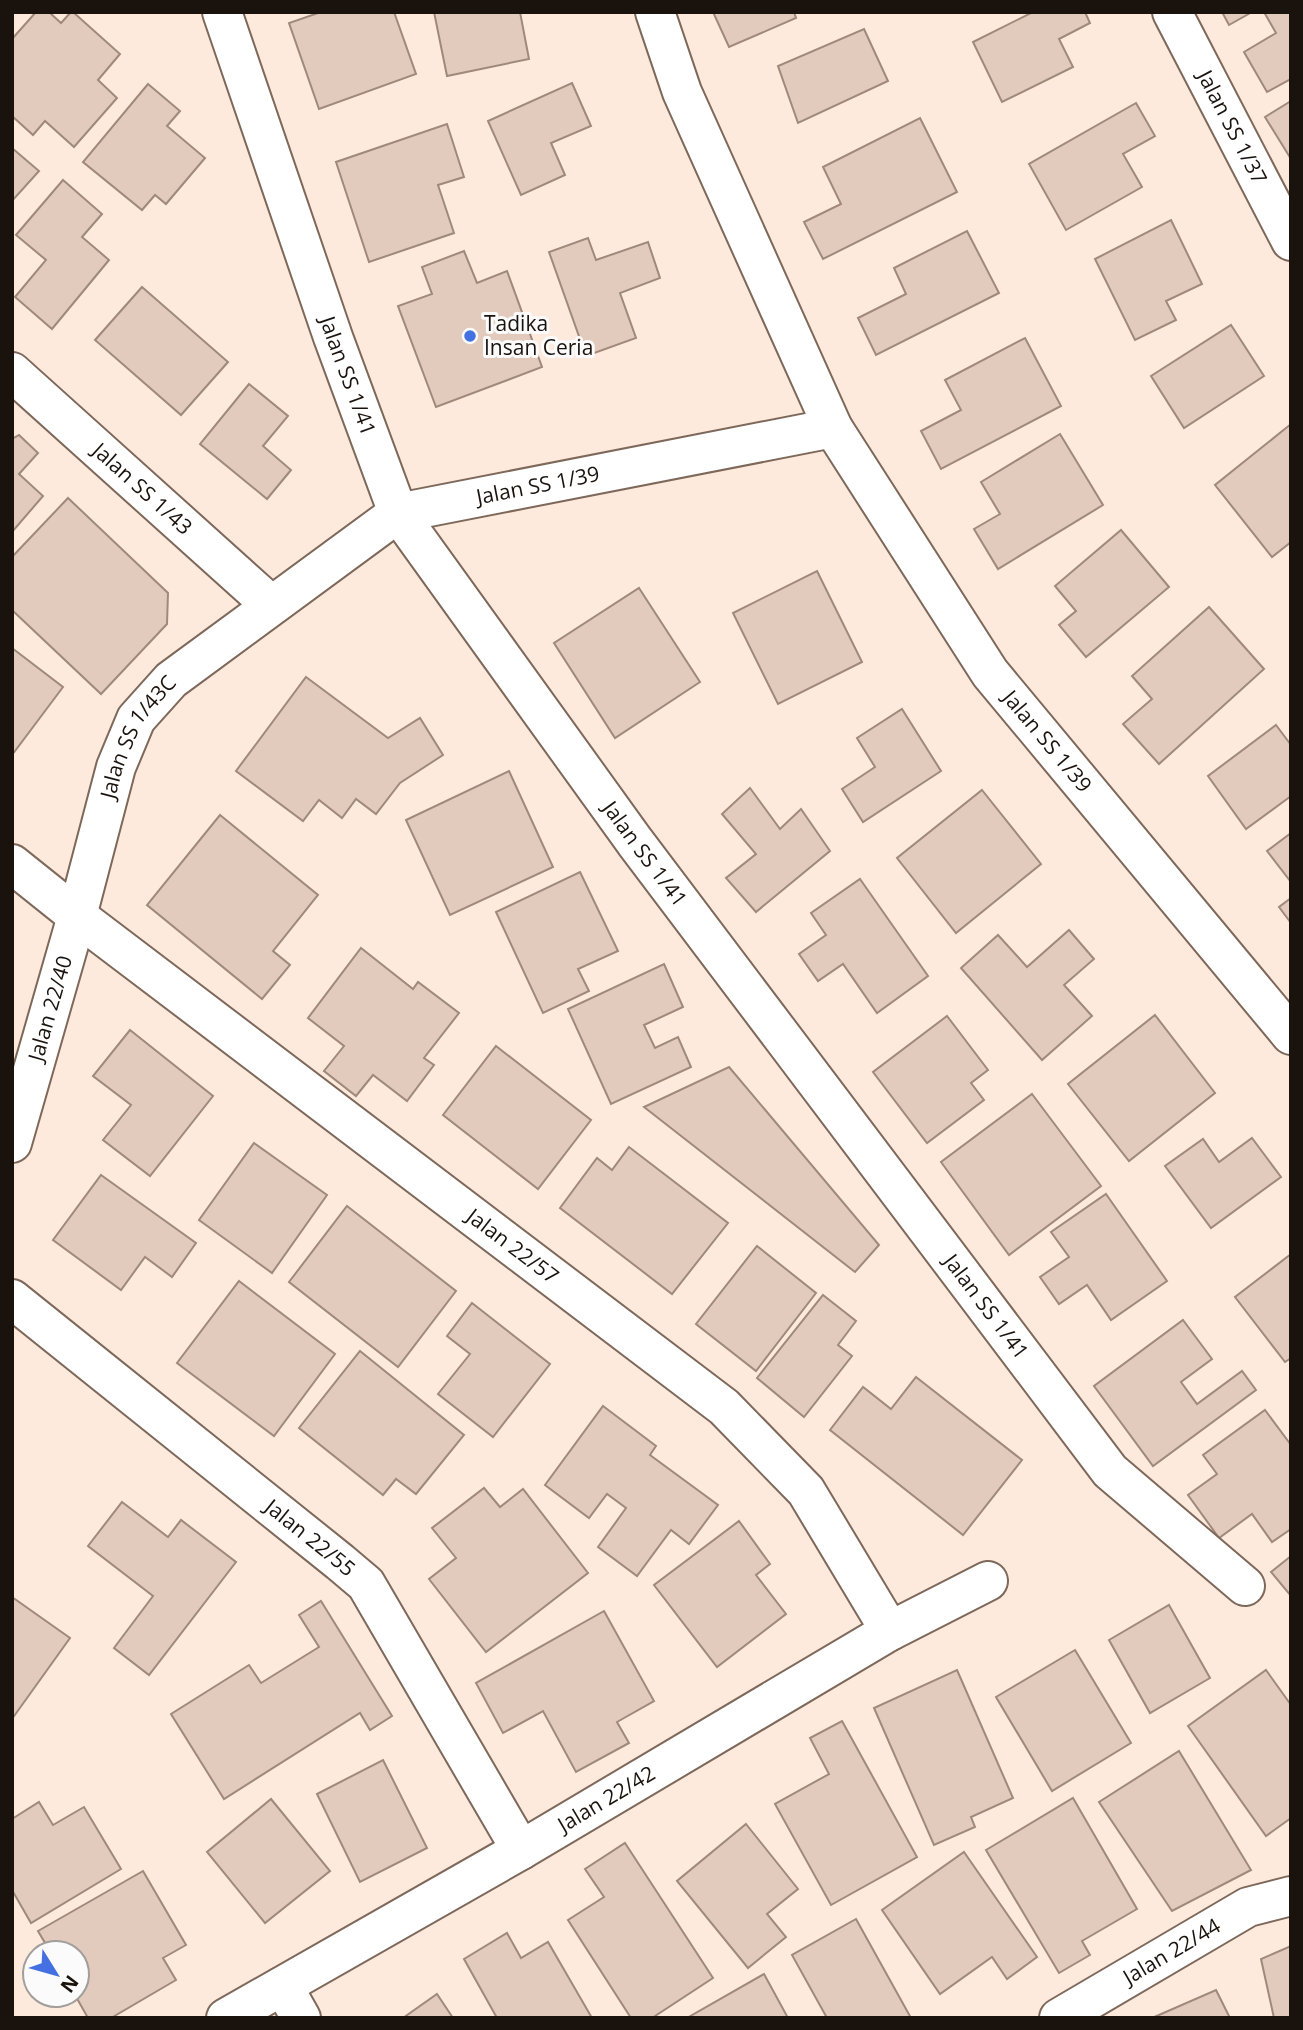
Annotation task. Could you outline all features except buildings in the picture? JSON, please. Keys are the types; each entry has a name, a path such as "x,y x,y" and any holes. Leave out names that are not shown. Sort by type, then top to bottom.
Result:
{"street":[{"name":"Jalan SS 1/39","path":"655,12 682,92 833,428 990,673 1291,1035"},
{"name":"Jalan SS 1/37","path":"1172,12 1291,241"},
{"name":"Jalan SS 1/41","path":"218,18 398,513 635,842 1110,1471 1245,1586"},
{"name":"Jalan SS 1/43","path":"12,372 271,605"},
{"name":"Jalan SS 1/39","path":"271,605 398,513 833,428"},
{"name":"Jalan SS 1/43C","path":"77,916 116,767 136,719 171,680 271,605"},
{"name":"Jalan 22/57","path":"12,864 724,1407 806,1491 890,1631"},
{"name":"Jalan 22/40","path":"12,1143 77,916"},
{"name":"Jalan 22/55","path":"12,1299 366,1584 521,1850"},
{"name":"Jalan 22/42","path":"226,2018 292,2002 521,1850 890,1631 988,1581"},
{"name":"Jalan 22/44","path":"1059,2018 1248,1907 1291,1895"}],"place":[{"name":"Tadika Insan Ceria","path":"470,336"}]}
